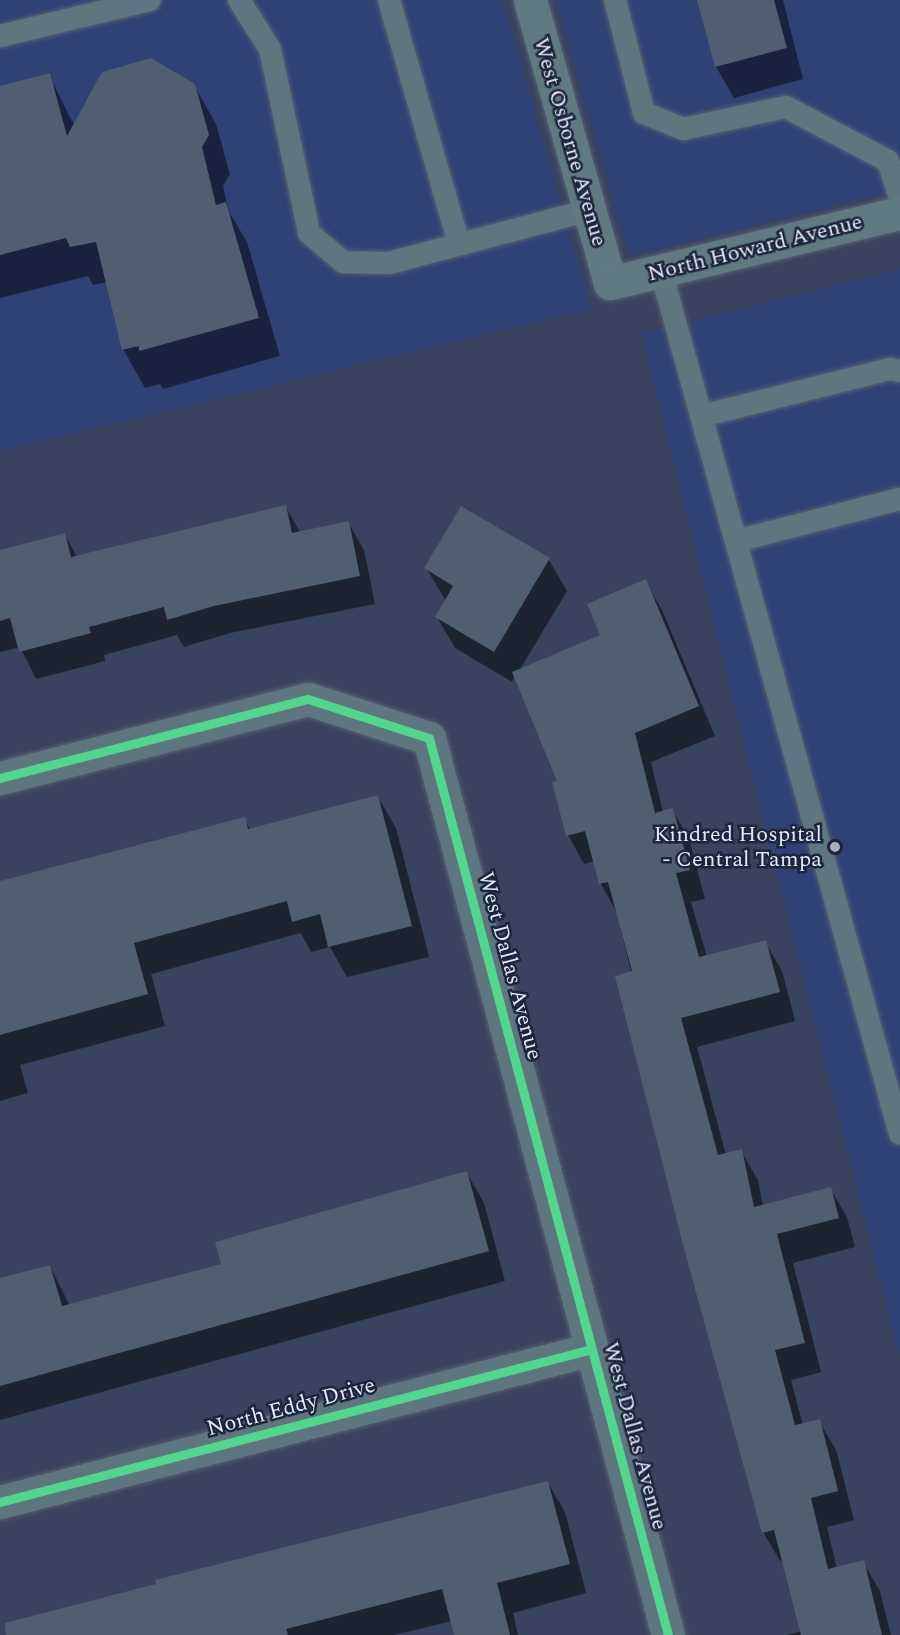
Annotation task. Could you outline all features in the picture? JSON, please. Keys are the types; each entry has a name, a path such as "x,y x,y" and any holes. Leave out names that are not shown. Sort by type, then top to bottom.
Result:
{"street":[{"name":"West Osborne Avenue","path":"530,0 610,283"},
{"name":"North Howard Avenue","path":"610,283 900,213"},
{"name":"West Dallas Avenue","path":"0,778 308,699 429,738 668,1635"},
{"name":"North Eddy Drive","path":"0,1502 592,1349"}],"lane":[{"path":"0,36 150,0"},
{"path":"239,0 270,49 309,233 343,262 389,263 589,210"},
{"path":"389,0 459,244"},
{"path":"615,0 644,113 683,129 786,107 888,161 900,199"},
{"path":"661,271 900,1134"},
{"path":"701,416 890,369 900,370"},
{"path":"736,541 900,499"}],"shaded area":[{"path":"0,0 503,0 591,309 0,451"},
{"path":"556,0 900,0 900,190 629,256"},
{"name":"Kindred Hospital - Central Tampa","path":"900,269 900,1359 641,334"}],"building":[{"path":"697,0 774,0 787,48 715,67"},
{"path":"151,58 195,84 209,135 202,147 216,205 226,202 259,318 139,351 139,346 122,350 96,242 70,247 66,238 0,255 0,86 50,73 67,136 102,72"},
{"path":"286,505 292,533 349,521 360,576 214,606 167,620 164,607 89,627 91,633 19,652 10,618 0,621 0,550 65,533 71,557"},
{"path":"461,506 550,558 494,652 435,617 453,586 424,568"},
{"path":"646,579 699,706 635,733 655,813 673,808 690,870 676,873 699,957 766,940 780,992 681,1018 718,1155 742,1149 754,1207 831,1187 839,1218 777,1234 805,1343 775,1350 795,1425 820,1419 838,1491 811,1498 828,1569 864,1560 882,1635 801,1635 774,1530 762,1533 682,1241 615,976 632,971 608,882 599,884 585,831 566,836 552,782 557,781 512,672 600,635 587,604"},
{"path":"378,795 412,926 328,947 320,914 292,922 287,901 134,943 148,994 0,1035 0,881 245,817 248,829"},
{"path":"467,1171 489,1251 0,1386 0,1278 50,1265 62,1306 221,1264 215,1242"},
{"path":"548,1481 570,1564 497,1583 510,1635 454,1635 442,1589 286,1629 288,1635 6,1635 5,1623 156,1584 155,1580"}],"cycle path":[{"path":"0,778 308,699 429,738 668,1635"},
{"path":"0,1502 592,1349"}],"place":[{"name":"Kindred Hospital - Central Tampa","path":"835,847"}]}
